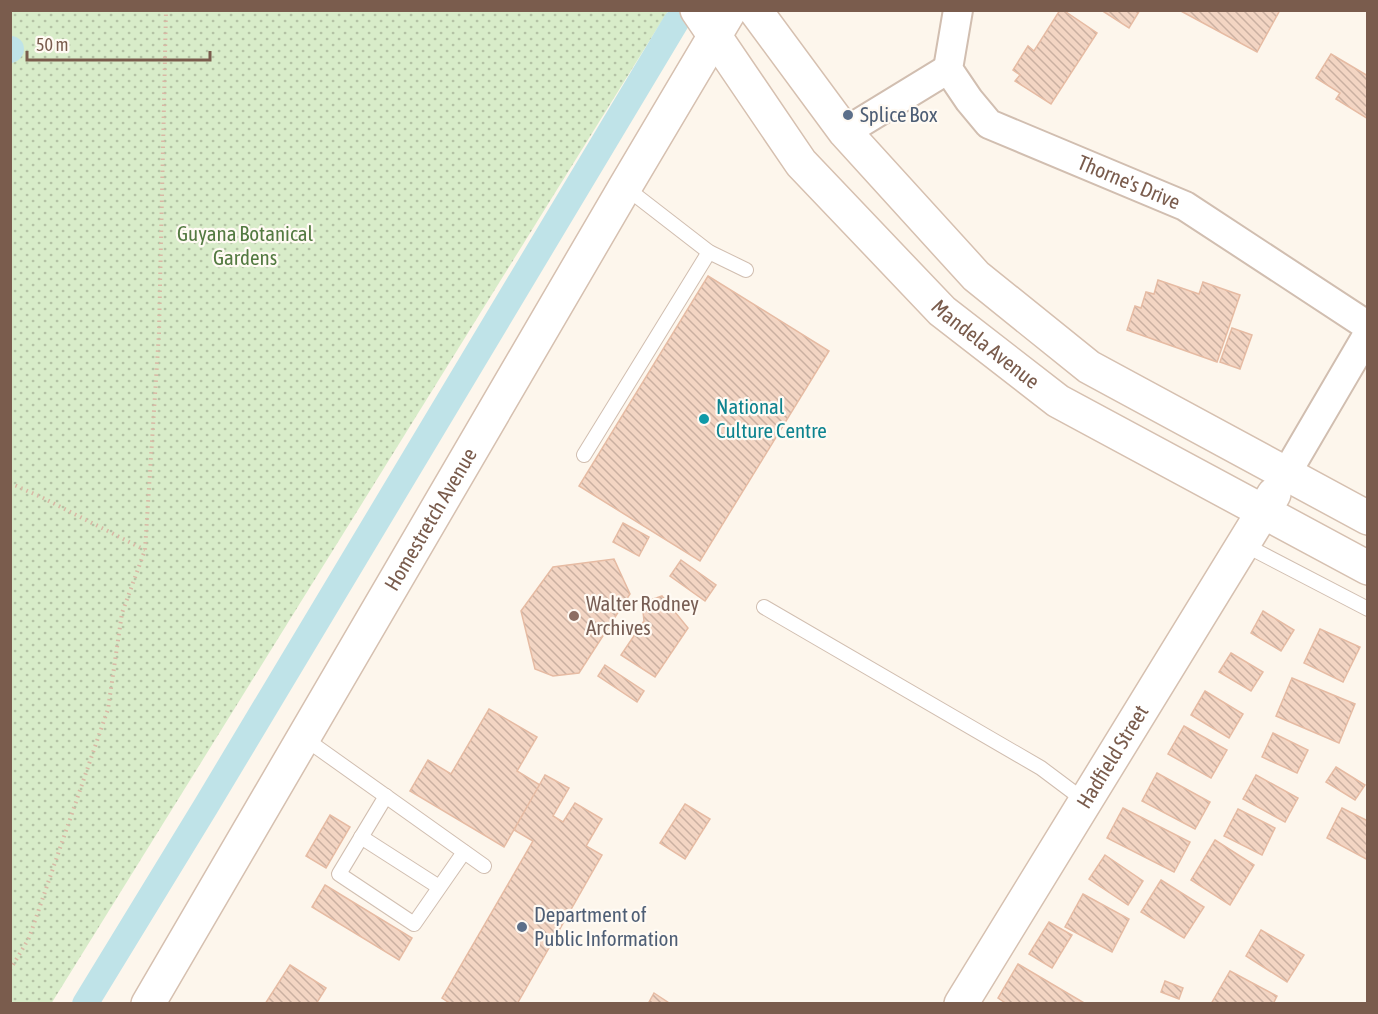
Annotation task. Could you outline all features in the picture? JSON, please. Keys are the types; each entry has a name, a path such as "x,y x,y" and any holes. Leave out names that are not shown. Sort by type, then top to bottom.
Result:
{"main road":[{"path":"755,10 845,132 976,276 1089,367 1368,518"},
{"name":"Homestretch Avenue","path":"148,1004 625,187 714,19"},
{"name":"Mandela Avenue","path":"714,19 801,163 942,311 1058,401 1368,568"},
{"name":"Hadfield Street","path":"961,1004 1286,474"}],"street":[{"path":"845,132 948,69 958,10"},
{"name":"Thorne's Drive","path":"948,69 989,124 1185,206 1366,338"},
{"path":"1286,474 1366,338"}],"lane":[{"path":"625,187 709,252 746,270"},
{"path":"584,455 709,252"},
{"path":"1243,544 1368,609"},
{"path":"764,607 1041,768 1085,801"},
{"path":"304,738 484,867"},
{"path":"386,796 339,874 414,924 464,852"},
{"path":"361,837 440,887"}],"path":[{"path":"10,970 29,938 108,710 122,612 145,550 159,333 166,10"},
{"path":"10,483 145,550"}],"green space":[{"name":"Guyana Botanical Gardens","path":"10,11 668,11 51,1004 10,1003"}],"building":[{"path":"1060,10 1097,33 1051,104 1015,81 1020,75 1013,70 1028,46 1034,51"},
{"path":"1101,10 1140,10 1129,28"},
{"path":"1179,10 1280,10 1257,52"},
{"path":"1331,54 1368,76 1368,119 1336,99 1340,93 1316,78"},
{"name":"National Culture Centre","path":"708,276 829,351 700,561 579,486"},
{"path":"1158,280 1199,294 1203,282 1240,295 1217,362 1127,330 1135,306 1141,308 1146,292 1154,294"},
{"path":"1232,328 1252,335 1240,369 1220,362"},
{"path":"623,523 649,537 639,556 613,542"},
{"path":"614,559 630,594 579,673 553,676 535,669 521,611 553,567"},
{"path":"681,560 716,585 705,601 670,576"},
{"path":"662,596 688,628 655,677 621,655 644,621 642,603"},
{"path":"1263,611 1294,630 1281,651 1251,633"},
{"path":"1320,629 1360,647 1343,682 1304,663"},
{"path":"1231,653 1263,672 1251,691 1219,672"},
{"path":"605,665 644,691 637,702 598,676"},
{"path":"1292,678 1355,704 1339,743 1276,716"},
{"path":"1205,691 1243,714 1229,738 1191,715"},
{"path":"489,709 537,737 517,771 540,785 504,847 410,791 428,760 451,774"},
{"path":"1184,726 1227,750 1211,778 1168,754"},
{"path":"1273,733 1308,750 1297,773 1262,757"},
{"path":"1336,767 1365,785 1355,800 1326,782"},
{"path":"1157,773 1210,802 1195,829 1142,801"},
{"name":"Department of Public Information","path":"545,775 569,788 553,816 563,822 575,803 602,819 586,846 602,855 517,1004 451,1004 442,998 533,841 514,830"},
{"path":"1256,775 1298,798 1285,822 1243,799"},
{"path":"685,804 710,819 685,859 660,843"},
{"path":"1123,808 1190,842 1174,872 1107,838"},
{"path":"1342,808 1368,821 1368,860 1327,838"},
{"path":"1238,809 1275,828 1262,855 1224,836"},
{"path":"330,815 350,827 326,868 306,856"},
{"path":"1215,840 1254,865 1230,905 1191,880"},
{"path":"1105,855 1143,881 1128,905 1089,879"},
{"path":"1161,880 1204,907 1184,938 1141,912"},
{"path":"325,885 412,938 399,960 312,907"},
{"path":"1083,894 1129,919 1112,952 1065,927"},
{"path":"1049,922 1072,935 1052,968 1029,954"},
{"path":"1261,930 1304,955 1287,982 1246,956"},
{"path":"1018,964 1086,1004 1007,1004 998,998"},
{"path":"290,965 326,988 316,1004 265,1004"},
{"path":"1230,971 1277,996 1273,1004 1211,1004"},
{"path":"1165,981 1183,988 1179,999 1161,992"},
{"path":"654,993 669,1003 669,1004 648,1004"}],"waterway":[{"path":"85,1004 676,22"}],"place":[{"name":"Splice Box","path":"848,115"},
{"name":"National Culture Centre","path":"704,419"},
{"name":"Walter Rodney Archives","path":"574,616"},
{"name":"Department of Public Information","path":"522,927"}]}
